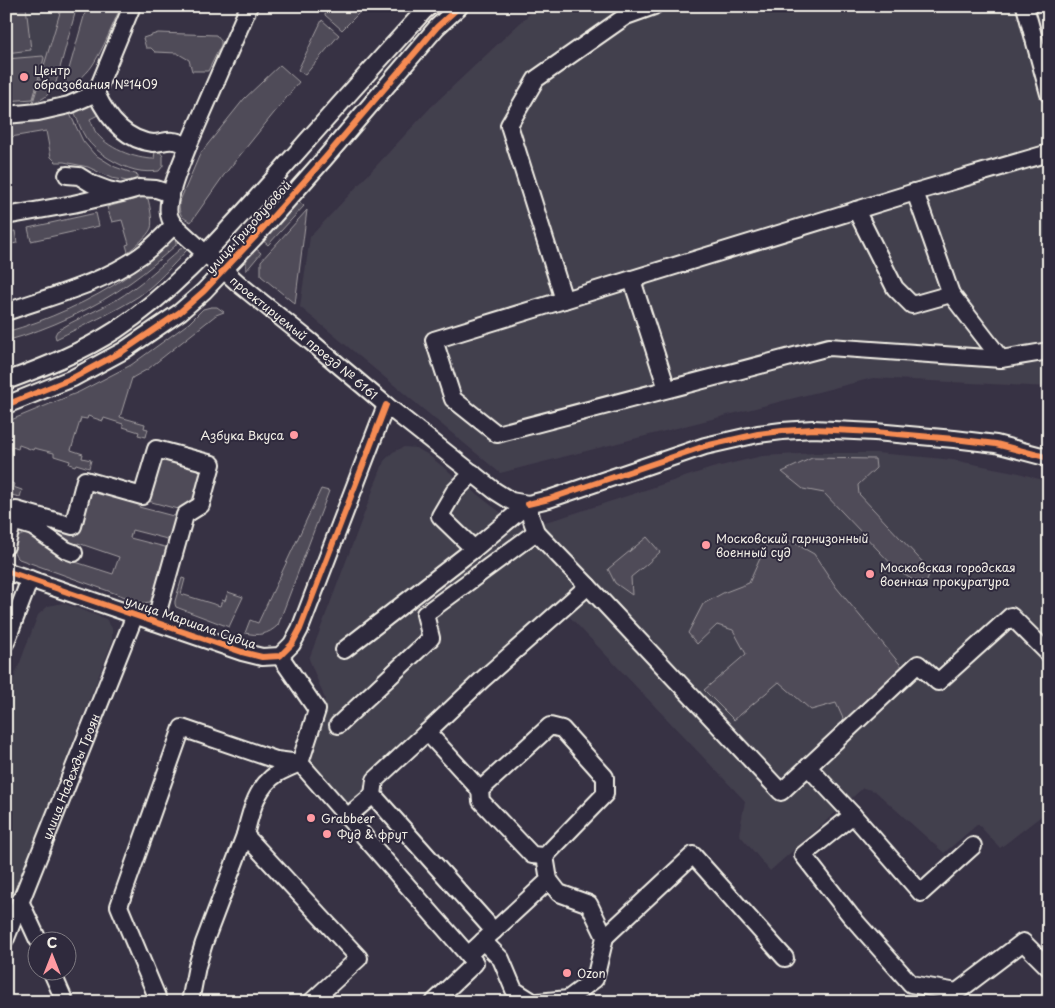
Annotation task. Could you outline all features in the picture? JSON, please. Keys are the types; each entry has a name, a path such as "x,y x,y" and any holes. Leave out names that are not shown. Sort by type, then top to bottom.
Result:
{"street":[{"path":"6,115 38,112 69,105 96,93 132,6"},
{"path":"6,312 108,276 139,257 174,225 169,218 171,194 188,146 248,6"},
{"name":"улица Гризодубовой","path":"6,381 73,354 115,330 150,306 205,254 430,6"},
{"name":"улица Гризодубовой","path":"6,406 73,378 123,351 180,312 204,291 325,158 437,28 460,6"},
{"path":"564,300 509,125 536,79 626,16 654,6"},
{"path":"1025,6 1049,94"},
{"path":"96,93 103,109 117,126 134,137 153,143 174,141 188,146"},
{"path":"1049,153 915,192 434,340 453,399 497,434 829,347 1001,359 1049,351"},
{"path":"66,175 79,176 92,184 108,190 121,192"},
{"path":"6,216 74,204 139,188 156,189 171,194"},
{"path":"915,192 951,294 1001,359"},
{"path":"856,210 895,288 912,305 951,294"},
{"name":"проектируемый проезд № 6161","path":"174,225 239,284 495,492 511,501 528,504"},
{"path":"632,280 667,389"},
{"path":"6,375 33,371"},
{"path":"300,764 317,710 280,656 292,644 300,629 386,405"},
{"path":"344,650 474,549 528,504 549,499 705,446 758,434 782,431 852,431 996,444 1049,458"},
{"path":"6,546 16,510 73,526 85,480 142,496 156,448 212,464 201,505 185,515 155,622"},
{"path":"473,473 454,492 440,516 474,549"},
{"path":"528,504 536,532 781,792 918,664 938,682 1011,616 1049,654"},
{"path":"13,521 34,527 66,550 74,553"},
{"path":"338,725 431,638 425,614 536,532"},
{"name":"улица Маршала Судца","path":"6,571 242,652 262,657 280,656"},
{"path":"6,642 30,579"},
{"path":"347,817 373,795 375,780 588,586"},
{"name":"улица Надежды Троян","path":"6,938 135,615"},
{"path":"480,790 550,726 562,729 605,777 605,794 545,856"},
{"path":"155,1002 157,997 119,906 182,728 276,760 300,764 475,963 434,1002"},
{"path":"427,732 480,790 481,801 532,855 545,856"},
{"path":"190,1002 204,943 245,835 255,800 263,787 278,773 300,764"},
{"path":"808,767 854,815 921,893 973,846"},
{"path":"373,795 488,936 501,959 514,990 533,1002"},
{"path":"854,815 803,855 850,915 911,984 962,997 1023,942 1049,968"},
{"path":"245,835 360,958 311,1002"},
{"path":"538,1002 568,999 595,979 604,937 693,855 785,958"},
{"path":"545,856 549,880 559,893 589,904 604,937"},
{"path":"468,955 549,880"},
{"path":"20,902 33,930"},
{"path":"56,980 66,1002"}],"shaded area":[{"name":"Центр образования №1409","path":"6,6 62,6 33,102 6,104"},
{"path":"6,6 26,6 31,50 6,53"},
{"path":"62,6 77,6 55,86 46,97 33,102"},
{"path":"87,6 121,6 92,66 76,82 66,90 63,90"},
{"path":"327,6 366,6 342,30 325,15"},
{"path":"538,6 1049,6 1049,387 873,378 500,473 300,307 310,237 431,107"},
{"path":"322,20 339,35 305,75 298,70"},
{"path":"158,33 216,35 221,41 221,45 208,71 192,71 189,60 177,53 155,52 151,48 146,48 143,38"},
{"path":"43,56 33,99 6,101 6,59"},
{"path":"280,65 299,82 224,175 191,222 185,219 180,213 179,203 200,154 244,99"},
{"path":"95,103 100,114 90,119 100,137 113,147 138,157 154,159 155,151 160,152 163,156 163,166 159,171 141,171 122,165 108,158 90,144 75,113 76,108"},
{"path":"66,111 70,114 83,141 94,154 115,167 138,175 138,181 132,182 111,178 88,167 56,162 51,157 46,131 11,137 7,135 6,125 10,122"},
{"path":"144,197 149,202 152,225 144,238 128,252 126,245 129,244 122,220 112,222 107,207"},
{"path":"295,198 304,206 268,245 260,238"},
{"path":"307,210 295,304 261,276 261,261"},
{"path":"96,213 99,226 31,241 28,228"},
{"path":"15,231 17,243 6,245 6,232"},
{"path":"171,239 176,241 176,245 117,292 71,317 6,341 6,332 69,309 113,286 138,268"},
{"path":"253,246 261,253 246,271 247,258"},
{"path":"185,248 187,250 170,268 139,296 56,339 57,331 125,295 180,249"},
{"path":"217,307 224,312 216,315 148,369 132,378 120,417 145,424 144,428 148,429 146,437 138,435 139,432 123,427 123,424 104,418 103,421 88,416 87,419 81,418 71,450 83,454 82,458 91,460 89,468 69,464 70,461 54,456 54,453 34,448 33,450 19,445 18,449 12,447 6,465 6,422 79,392 131,365 189,323 203,309"},
{"path":"404,447 416,448 427,454 521,528 560,518 712,468 762,456 816,453 876,453 924,457 953,460 1019,473 1049,482 1049,810 1000,848 978,824 944,853 875,791 863,788 770,871 739,834 745,801 566,613 348,812 303,763 325,699 309,659 384,461 393,452"},
{"path":"812,458 875,459 876,468 858,485 859,494 930,570 927,581 913,580 898,571 824,493 803,489 782,472"},
{"path":"167,459 198,468 201,475 194,500 181,510 148,501 159,462"},
{"path":"6,481 14,484 13,487 22,490 20,497 6,495"},
{"path":"90,489 140,503 139,507 177,517 171,540 132,530 130,538 169,548 154,599 150,602 142,603 19,559 15,555 13,546 17,538 25,534 31,534 66,559 113,574 119,557 78,543 77,546 43,526 77,534"},
{"path":"321,489 329,491 278,625 263,634 245,633 250,620 258,623"},
{"path":"647,537 660,552 631,577 632,595 615,583 608,569"},
{"path":"787,539 814,554 836,587 904,669 846,725 836,703 811,710 779,682 734,720 704,690 746,654 733,630 717,625 697,644 688,633 703,604 723,593 749,583 766,545"},
{"path":"182,578 185,579 181,594 220,606 222,600 225,601 228,592 243,597 229,627 176,607 175,601"},
{"path":"63,603 106,619 112,628 112,642 6,913 6,699 38,615 48,606"}],"cycle path":[{"path":"6,405 73,378 123,351 180,312 204,291 325,158 437,27 460,6"},
{"path":"6,571 242,652 262,657 280,656 292,644 300,629 386,405"},
{"path":"528,504 549,499 705,446 758,434 782,431 813,429 954,439 996,444 1049,458"}],"place":[{"name":"Центр образования №1409","path":"24,77"},
{"name":"Азбука Вкуса","path":"294,435"},
{"name":"Московский гарнизонный военный суд","path":"706,545"},
{"name":"Московская городская военная прокуратура","path":"870,574"},
{"name":"Grabbeer","path":"311,818"},
{"name":"Фуд & фрут","path":"327,834"},
{"name":"Ozon","path":"567,973"}]}
